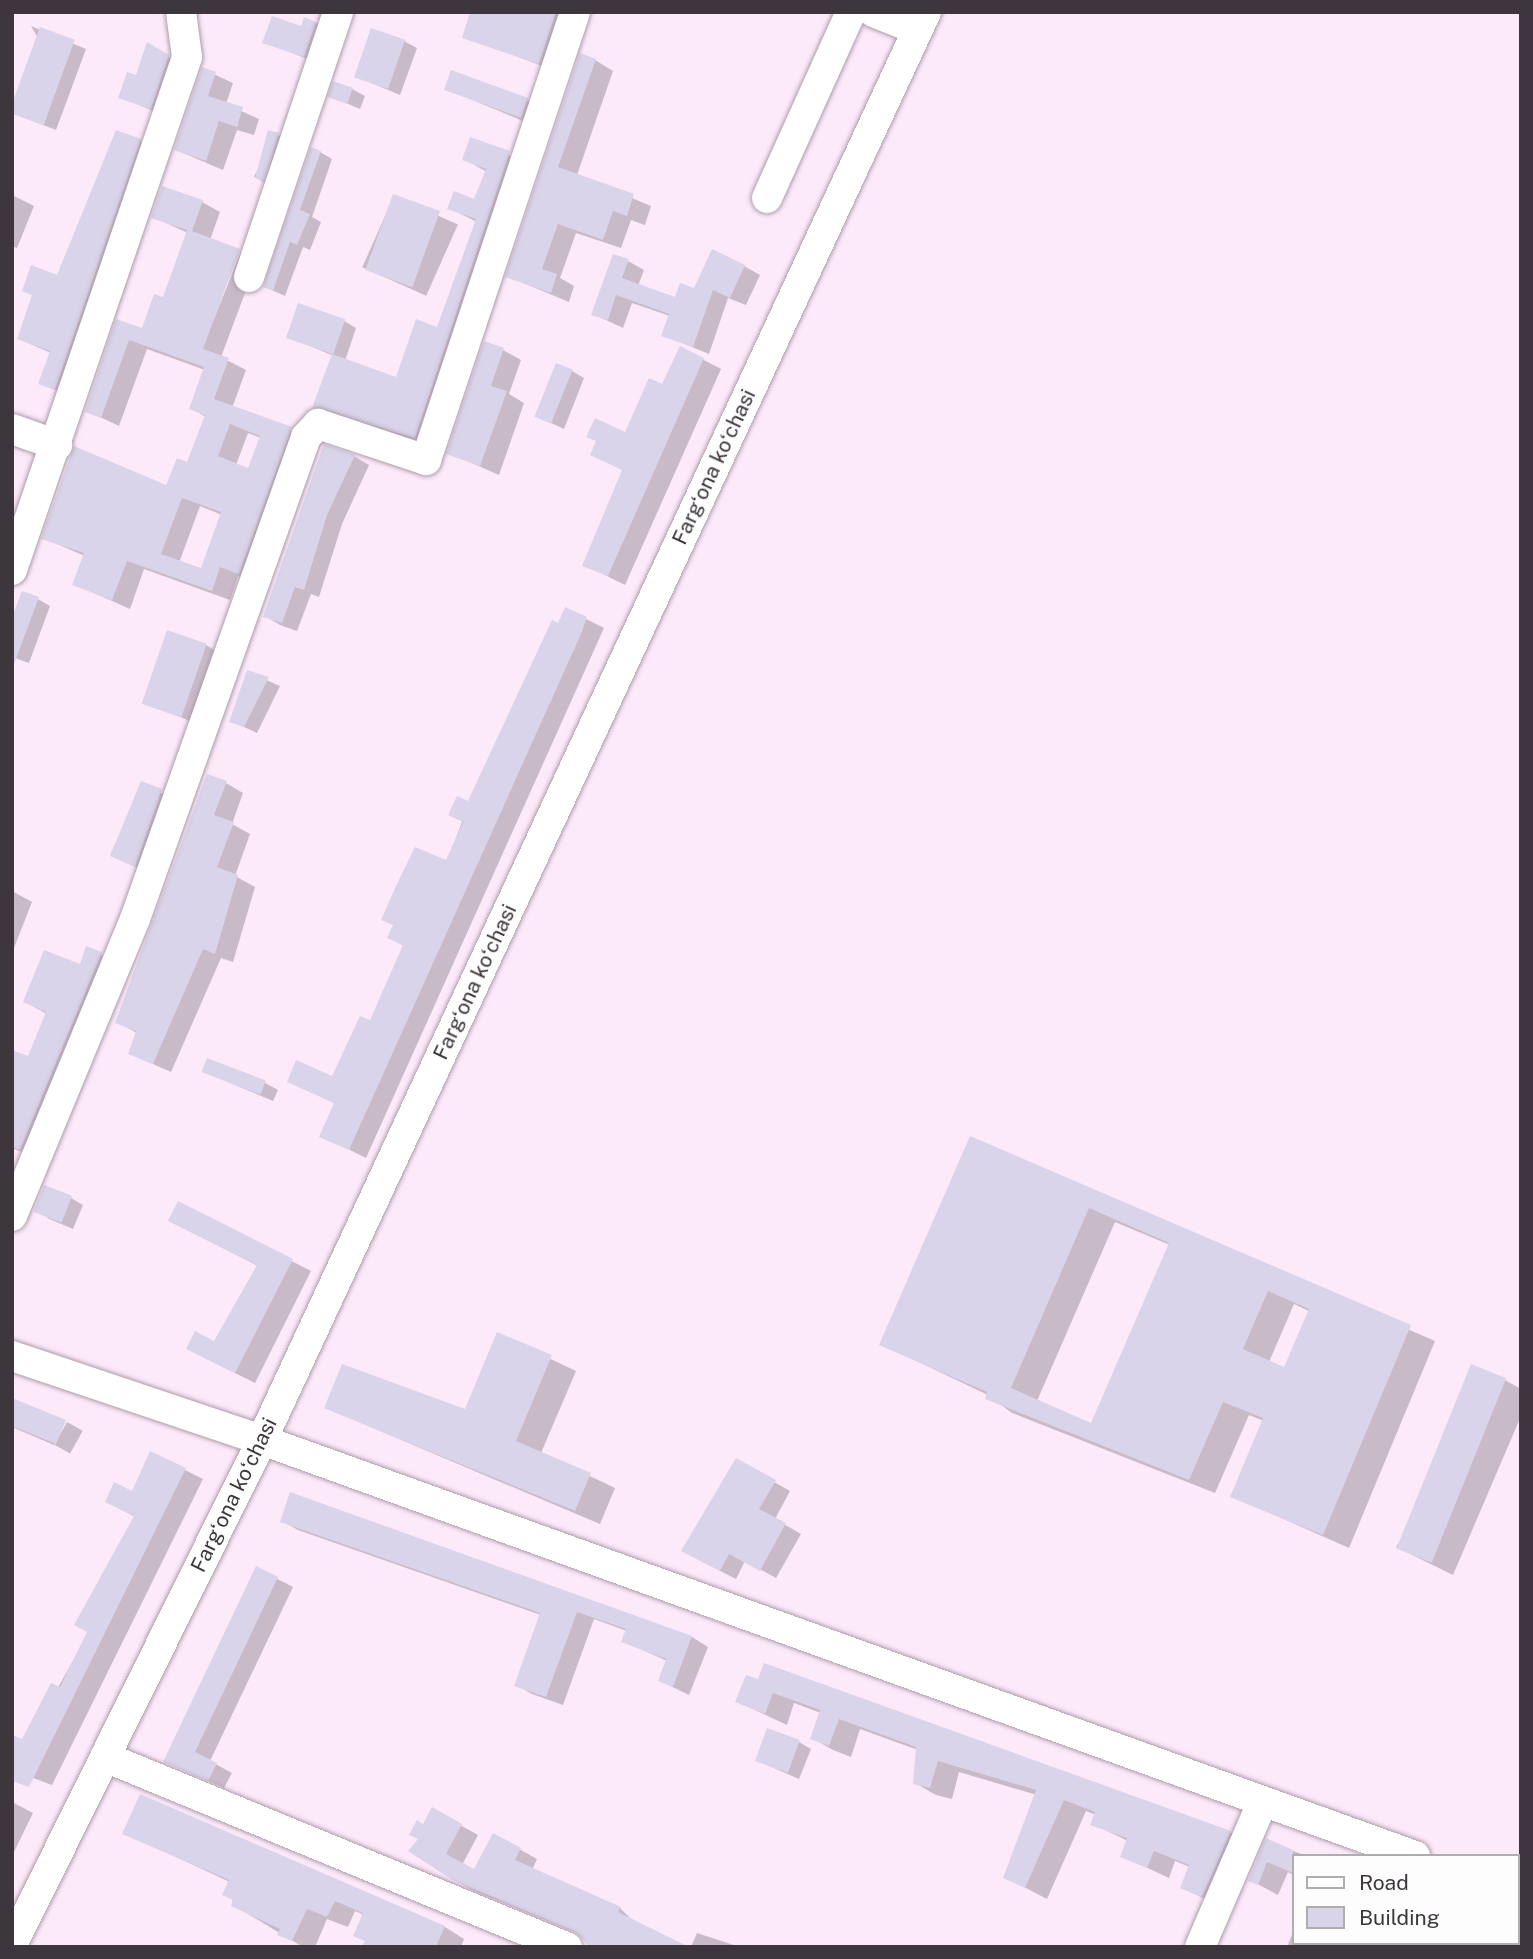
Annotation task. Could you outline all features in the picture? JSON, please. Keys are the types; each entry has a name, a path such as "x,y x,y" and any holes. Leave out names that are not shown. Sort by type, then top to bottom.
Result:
{"street":[{"path":"12,570 57,445 187,57 181,12"},
{"path":"249,277 338,12"},
{"path":"12,1216 135,919 306,437 318,424 426,460 575,12"},
{"path":"767,198 851,12"},
{"path":"873,12 922,21"},
{"name":"Fargʻona koʻchasi","path":"12,1945 262,1440 922,21"},
{"path":"12,429 57,445"},
{"path":"12,1356 262,1440 1409,1854"},
{"path":"105,1756 567,1947"},
{"path":"1200,1947 1262,1803"}],"building":[{"path":"470,12 556,12 539,64 462,38"},
{"path":"272,16 301,26 304,17 316,22 304,57 262,43"},
{"path":"40,27 75,40 44,125 12,114 12,104"},
{"path":"371,28 405,40 388,89 354,77"},
{"path":"147,42 169,55 151,109 118,98 127,72 136,75"},
{"path":"580,53 596,59 558,167 634,194 627,216 613,211 603,240 558,224 542,269 557,274 551,293 505,277"},
{"path":"202,67 216,72 208,96 243,107 237,127 219,121 206,161 174,150"},
{"path":"451,70 528,98 521,118 444,90"},
{"path":"333,81 353,88 347,104 327,97"},
{"path":"116,130 141,139 55,390 38,384 50,351 17,339 32,295 22,291 31,265 57,275"},
{"path":"268,130 279,133 266,181 255,178"},
{"path":"470,137 510,151 415,438 312,408 332,354 396,377 416,319 437,327 476,219 447,209 454,191 474,199 486,169 462,160"},
{"path":"311,147 321,151 300,210 310,214 297,245 290,242 273,291 263,287"},
{"path":"162,186 203,200 192,231 240,249 203,349 229,358 214,399 292,427 239,574 220,567 212,591 127,561 112,600 72,585 84,553 41,539 74,446 166,485 177,458 187,462 205,415 189,409 204,367 129,340 101,418 85,412 116,319 142,328 154,294 163,297 187,230 151,218","holes":["230,424 260,436 248,468 218,456","182,498 221,512 201,568 161,554"]},
{"path":"393,194 440,211 412,287 365,270"},
{"path":"712,249 745,265 730,298 713,290 693,347 661,336 669,314 616,295 608,320 591,315 613,254 629,259 622,278 675,297 680,283 694,288"},
{"path":"298,303 345,319 333,354 286,338"},
{"path":"484,341 504,348 491,386 507,391 480,466 446,454"},
{"path":"680,346 704,358 608,576 582,566 622,470 590,455 596,441 586,437 595,418 625,432 649,378 662,384"},
{"path":"556,363 573,370 551,424 534,417"},
{"path":"324,444 355,455 327,515 304,590 295,587 282,623 263,617"},
{"path":"22,591 39,597 14,664 12,617"},
{"path":"565,607 587,617 581,634 349,1150 319,1137 334,1103 287,1082 296,1060 332,1076 360,1016 370,1020 403,945 387,938 393,925 381,920 396,886 415,847 446,860 463,822 448,815 457,796 468,801 552,620 558,623"},
{"path":"167,630 207,644 181,717 142,704"},
{"path":"247,670 269,677 244,727 229,722"},
{"path":"207,774 227,781 214,815 234,822 217,867 238,875 215,954 203,949 153,1064 128,1054 136,1031 115,1023"},
{"path":"141,781 162,789 135,867 110,856"},
{"path":"86,946 102,952 20,1150 12,1147 12,1050 28,1056 46,1012 23,1002 44,950 80,964"},
{"path":"207,1058 266,1081 260,1095 202,1072"},
{"path":"970,1136 1411,1325 1323,1535 1230,1497 1263,1418 1223,1402 1189,1480 985,1399 987,1392 879,1345","holes":["1089,1208 1169,1243 1091,1423 1011,1388","1268,1291 1309,1309 1284,1367 1243,1349"]},
{"path":"44,1185 72,1196 62,1223 34,1212"},
{"path":"178,1201 293,1259 235,1373 186,1349 195,1331 214,1341 257,1265 168,1221"},
{"path":"497,1332 552,1355 516,1441 591,1473 575,1511 324,1408 342,1364 465,1409"},
{"path":"1471,1364 1506,1378 1432,1563 1396,1549"},
{"path":"12,1398 66,1420 56,1444 12,1426"},
{"path":"150,1451 186,1468 29,1787 12,1781 12,1735 22,1739 51,1683 60,1687 87,1632 74,1625 134,1516 105,1502 114,1482 132,1491"},
{"path":"736,1458 776,1480 759,1509 786,1523 760,1571 729,1554 720,1571 681,1551"},
{"path":"290,1492 692,1636 673,1687 658,1681 666,1659 621,1642 626,1629 577,1612 546,1697 514,1686 540,1613 280,1522"},
{"path":"256,1566 278,1577 195,1752 217,1763 208,1781 163,1762"},
{"path":"764,1663 1231,1831 1202,1897 1180,1888 1189,1865 1154,1851 1147,1868 1120,1857 1127,1838 1090,1825 1095,1812 1064,1800 1025,1888 1003,1878 1036,1790 938,1761 930,1788 913,1784 916,1747 839,1719 829,1746 810,1739 820,1710 773,1693 765,1714 735,1702 746,1675 758,1679"},
{"path":"767,1728 800,1740 788,1773 755,1761"},
{"path":"140,1794 445,1926 436,1947 362,1947 365,1941 353,1936 363,1913 335,1901 327,1917 307,1909 292,1941 277,1935 280,1929 231,1906 233,1900 222,1895 229,1880 122,1834"},
{"path":"432,1807 462,1824 446,1854 474,1869 493,1833 521,1848 515,1860 621,1907 618,1912 689,1947 590,1947 574,1931 454,1881 408,1851 418,1839 409,1835 417,1820 423,1824"},
{"path":"1266,1838 1293,1850 1292,1873 1267,1862 1258,1885 1248,1881"}]}
